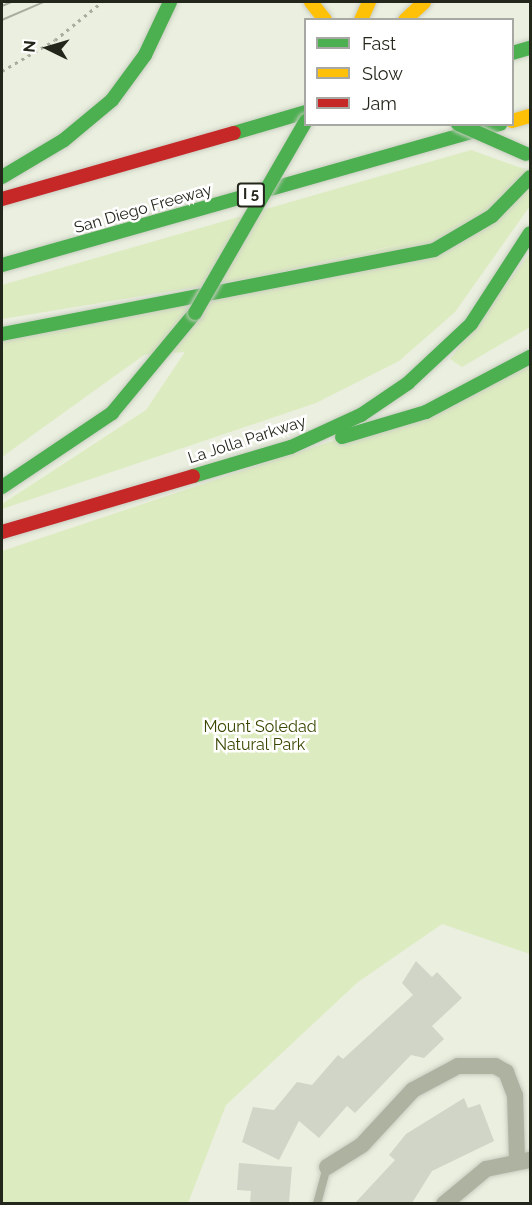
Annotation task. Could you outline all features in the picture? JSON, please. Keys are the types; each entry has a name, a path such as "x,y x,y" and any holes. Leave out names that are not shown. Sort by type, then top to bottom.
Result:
{"highway":[{"path":"2,177 64,140 112,100 145,56 170,2"},
{"path":"312,2 324,18"},
{"path":"362,18 369,2"},
{"path":"407,18 424,2"},
{"path":"514,53 531,48"},
{"path":"2,199 304,113"},
{"path":"514,121 531,116"},
{"path":"2,487 112,413 167,353 234,245 304,124"},
{"path":"234,245 319,126"},
{"path":"463,126 528,154"},
{"name":"San Diego Freeway","path":"2,265 493,126"},
{"path":"2,334 409,257 455,240 510,201 531,177"},
{"name":"La Jolla Parkway","path":"2,532 291,447 361,415 408,383 471,324 531,233"},
{"path":"240,461 426,412 531,357"}],"street":[{"path":"327,1167 362,1145 413,1090 458,1066 495,1066 506,1072 515,1095 524,1160 486,1169 444,1203"}],"lane":[{"path":"316,1203 327,1167"}],"path":[{"path":"2,71 55,40 102,2"}],"green space":[{"path":"471,150 530,171 530,206 455,312 399,361 316,403 2,509 2,504 146,410 185,352 144,355 2,457 2,341 426,238 263,276 2,319 2,285"},
{"path":"530,253 530,327 462,367 450,359"},
{"name":"Mount Soledad Natural Park","path":"530,360 530,954 442,924 358,982 226,1105 188,1203 2,1203 2,551 467,396"}],"building":[{"path":"416,961 432,977 437,972 462,998 432,1026 444,1039 424,1058 411,1055 355,1113 347,1106 319,1138 299,1121 279,1160 242,1142 253,1107 274,1110 297,1082 312,1085 338,1055 343,1059 413,995 402,983"},
{"path":"464,1098 468,1108 480,1104 494,1141 432,1171 412,1203 355,1203 395,1160 389,1155 406,1134"},
{"path":"239,1163 292,1167 289,1203 250,1203 251,1191 237,1190"}],"tram line":[{"path":"2,6 12,2"},
{"path":"2,20 44,2"}],"traffic: fast":[{"path":"2,177 64,140 112,100 145,55 170,2"},
{"path":"514,52 530,48"},
{"path":"234,133 304,113"},
{"path":"195,313 304,124"},
{"path":"463,126 526,154"},
{"path":"2,265 493,126"},
{"path":"2,334 434,250 492,216 530,177"},
{"path":"193,476 291,447 361,415 408,383 471,324 530,233"},
{"path":"2,487 112,413 195,313"},
{"path":"342,437 426,412 530,357"}],"traffic: slow":[{"path":"311,2 323,18"},
{"path":"362,18 369,2"},
{"path":"407,18 424,2"},
{"path":"514,120 530,116"}],"traffic: jam":[{"path":"2,199 234,133"},
{"path":"2,532 193,476"}]}
